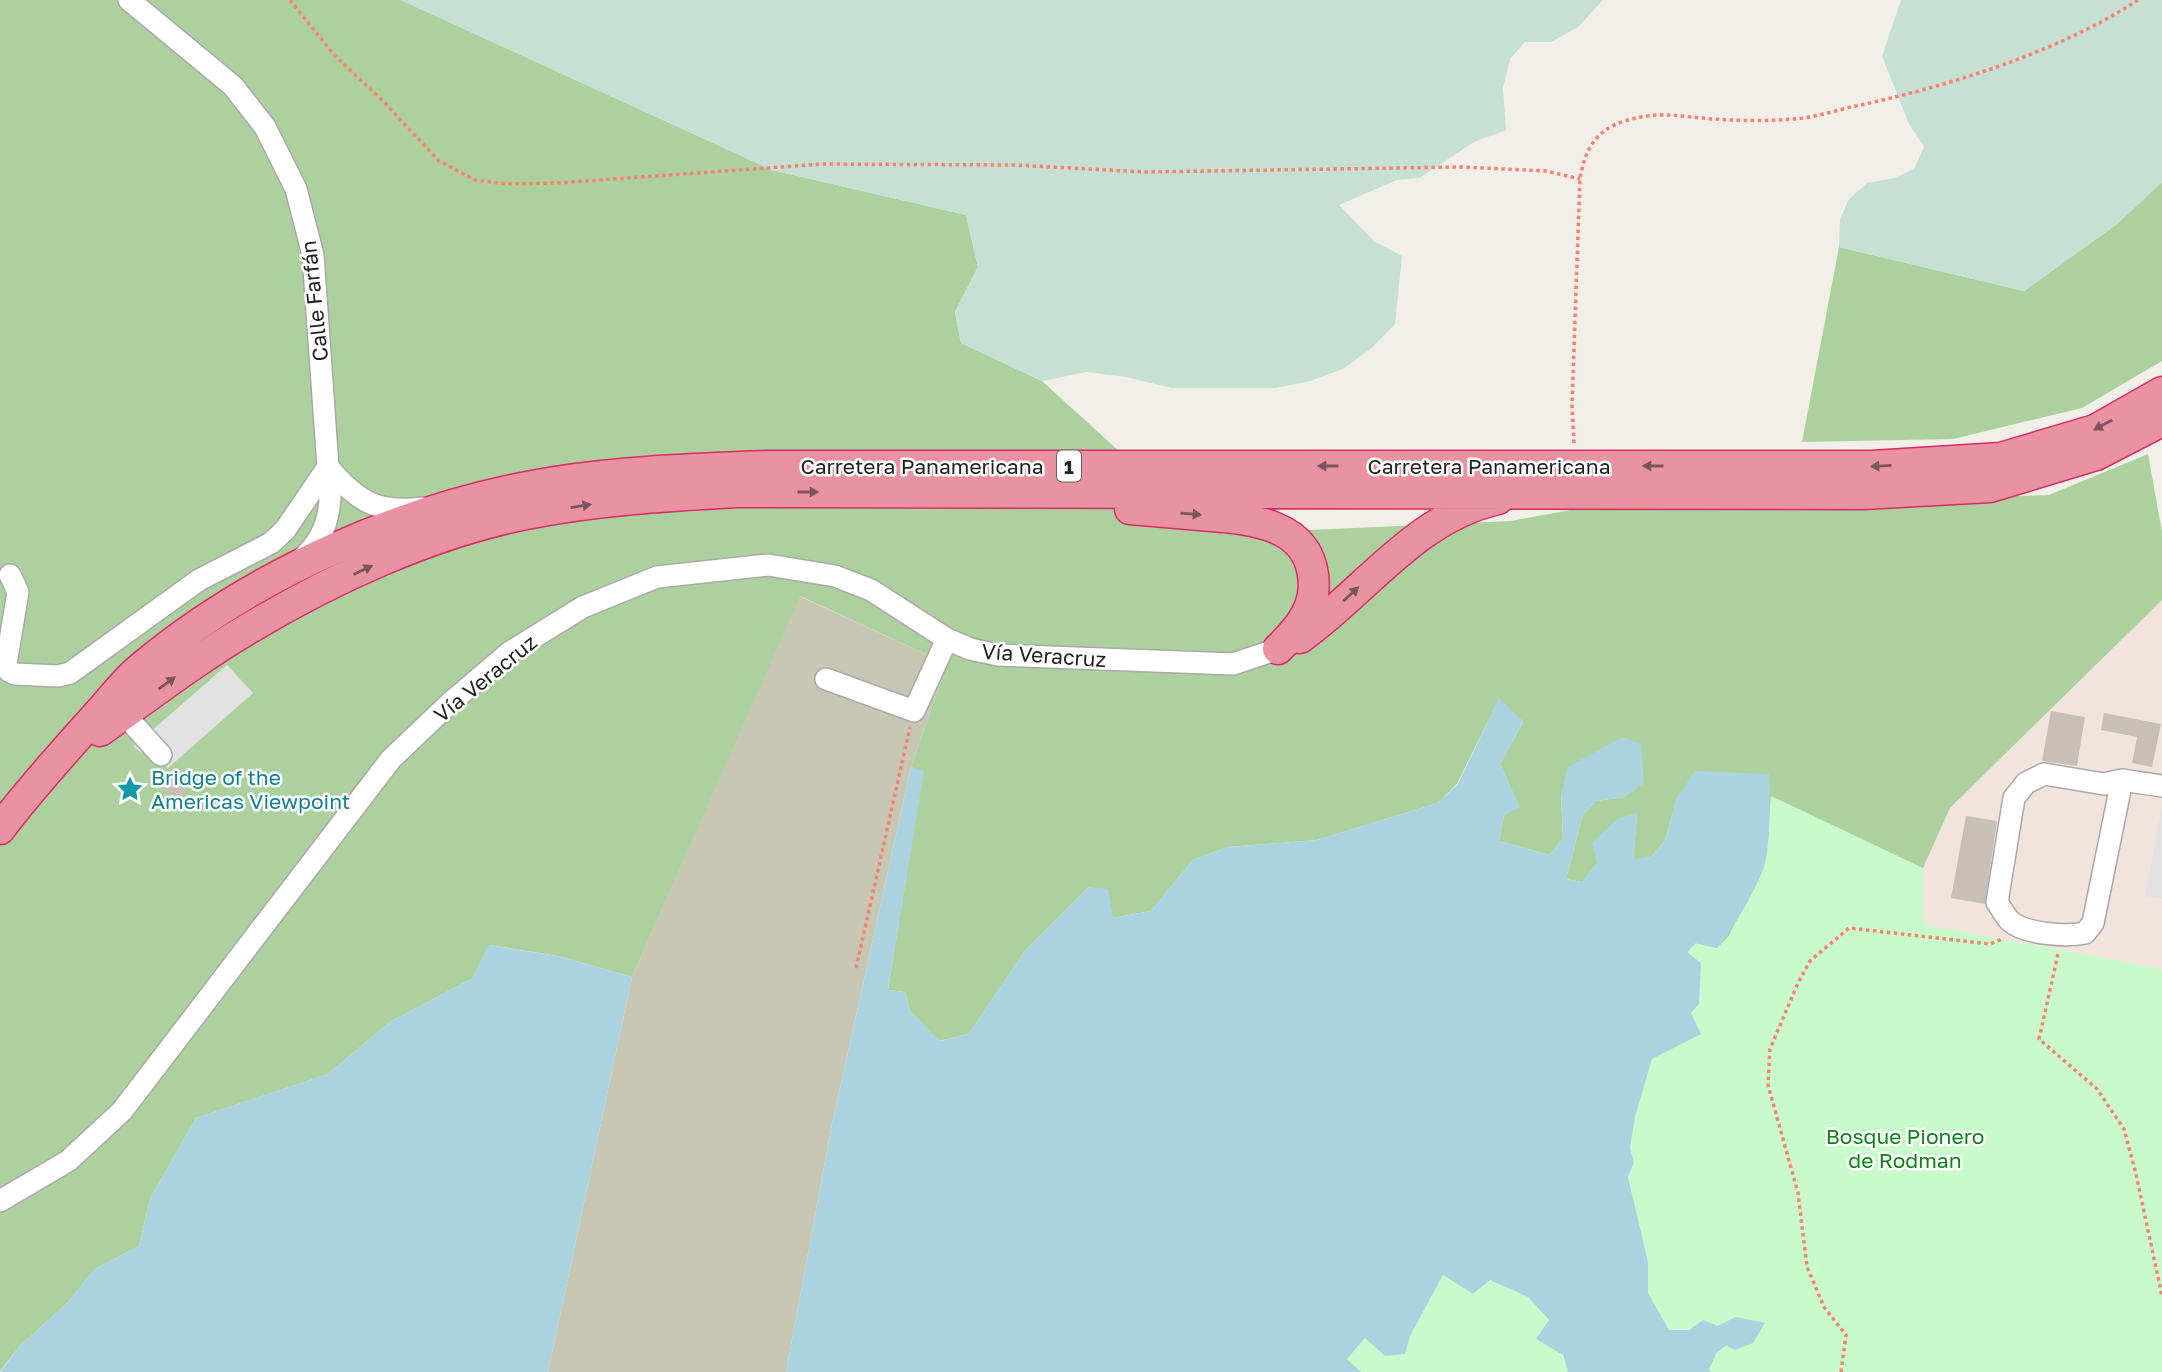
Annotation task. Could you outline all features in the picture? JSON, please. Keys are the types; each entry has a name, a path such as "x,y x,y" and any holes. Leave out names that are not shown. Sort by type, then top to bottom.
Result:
{"highway":[{"name":"Carretera Panamericana","path":"0,829 140,667 190,630 287,571 370,533 456,504 553,482 614,474 766,466 1872,467 2001,458 2095,430 2162,392"},
{"name":"Carretera Panamericana","path":"52,766 183,671 248,629 307,596 383,561 446,537 525,514 631,498 737,492 1863,494 1990,487 2096,455 2162,421"},
{"path":"928,492 1254,520 1278,527 1296,540 1307,555 1314,584 1311,604 1304,619 1278,649"},
{"path":"1278,649 1320,624 1398,551 1430,528 1492,500 1525,494"}],"street":[{"name":"Calle Farfán","path":"129,0 233,86 265,127 296,189 313,256 332,491 329,514 320,537 306,555 287,571"},
{"path":"10,575 18,592 6,664 9,671 15,674 58,676 70,673 200,580 271,543 285,530 328,467 357,496 384,509 416,509 456,504"},
{"name":"Vía Veracruz","path":"0,1201 68,1161 122,1111 391,759 450,703 510,652 583,607 657,577 768,565 835,576 871,590 947,639 970,649 998,655 1233,664 1278,649"},
{"path":"826,679 914,711 947,639"},
{"path":"124,714 161,755"},
{"path":"2122,780 2093,923 2085,933 2066,936 2026,929 2010,921 1997,902 2014,798 2026,783 2044,774 2104,784 2122,780 2162,786"}],"path":[{"path":"290,0 335,56 382,100 439,161 475,180 507,184 556,183 823,163 1014,165 1146,172 1462,167 1546,171 1580,180"},
{"path":"1576,466 1572,405 1580,180 1584,157 1601,133 1623,121 1659,113 1715,119 1795,119 1879,101 1964,77 2038,50 2104,22 2138,0"},
{"path":"856,968 914,711"},
{"path":"1841,1372 1846,1335 1824,1307 1807,1267 1798,1193 1768,1085 1770,1049 1810,961 1849,928 1990,944 2026,929"},
{"path":"2066,936 2055,962 2039,1039 2097,1089 2124,1129 2162,1296"}],"shaded area":[{"path":"401,0 1603,0 1578,27 1551,42 1525,42 1510,59 1503,88 1506,130 1474,142 1419,178 1397,180 1339,205 1374,241 1402,256 1395,324 1373,347 1343,369 1310,381 1276,388 1172,388 1126,377 1086,372 1042,381 961,343 955,312 978,267 966,215 772,170"},
{"path":"1901,0 2162,0 2162,182 2117,224 2024,291 1839,247 1840,219 1849,199 1867,183 1894,178 1914,169 1924,147 1909,124 1882,56"},
{"path":"799,596 947,664 911,767 832,1124 786,1372 548,1372 632,977"},
{"path":"2162,600 2162,969 1923,924 1923,868 1950,808"},
{"path":"227,665 253,693 168,768 133,747"},
{"path":"2162,806 2162,899 2145,896"}],"green space":[{"path":"0,0 401,0 772,170 966,215 978,267 955,312 961,343 1042,381 1119,451 1222,534 1511,521 1571,510 2049,495 2148,454 2162,532 2162,600 1950,808 1923,868 1923,924 2162,1372 1711,1372 1677,798 1665,841 1651,857 1633,860 1637,814 1582,882 1566,879 1583,814 1596,801 1625,797 1561,794 1563,839 1549,855 1499,841 1504,815 1519,806 1500,764 1523,722 1499,699 1457,784 1438,803 1317,840 1228,847 1193,860 1151,911 1112,918 1089,887 1024,952 969,1034 939,1041 910,1011 905,992 888,990 923,772 911,767 947,664 800,596 632,977 558,956 489,945 473,978 390,1022 328,1074 196,1118 150,1199 139,1246 95,1269 67,1303 20,1346 0,1371"},
{"path":"2162,182 2162,361 2082,408 1953,439 1802,442 1839,247 2024,291 2117,224"},
{"name":"Bosque Pionero de Rodman","path":"1771,796 1923,868 1923,924 2162,969 2162,1372 1711,1372 1709,1370 1716,1353 1727,1345 1736,1317 1718,1326 1669,1330 1648,1293 1648,1262 1628,1176 1634,1162 1630,1148 1635,1116 1652,1059 1691,1013 1687,952 1695,943 1717,948 1728,937 1764,866"},
{"path":"1443,1275 1473,1294 1490,1280 1528,1297 1549,1321 1568,1372 1361,1372 1347,1359 1366,1338 1385,1356 1405,1354 1410,1336"}],"water":[{"path":"1499,698 1523,722 1500,764 1520,807 1504,815 1499,841 1549,855 1563,839 1561,794 1568,767 1622,737 1641,744 1644,783 1625,797 1596,801 1583,814 1566,879 1582,882 1597,863 1592,843 1617,819 1637,813 1634,859 1651,857 1665,841 1677,798 1695,771 1769,774 1770,821 1764,867 1743,910 1717,948 1696,943 1687,952 1701,963 1699,1004 1691,1013 1701,1034 1652,1059 1635,1117 1630,1148 1634,1162 1628,1177 1648,1262 1648,1293 1669,1330 1689,1330 1703,1320 1718,1326 1736,1317 1765,1323 1753,1343 1735,1350 1726,1345 1716,1353 1709,1369 1711,1372 1568,1372 1563,1355 1536,1339 1549,1320 1528,1297 1490,1280 1473,1294 1443,1275 1410,1336 1405,1354 1385,1356 1365,1338 1347,1359 1361,1372 786,1372 832,1124 911,767 924,771 888,990 905,992 910,1011 940,1041 969,1034 1024,952 1089,887 1108,889 1113,918 1151,911 1193,860 1228,847 1317,840 1438,803 1458,784"},
{"path":"488,945 558,956 632,977 548,1372 0,1372 20,1346 67,1303 95,1269 139,1246 150,1199 196,1118 328,1074 390,1022 473,978"}],"building":[{"path":"2051,711 2085,717 2077,766 2042,761"},
{"path":"2104,713 2161,724 2152,767 2132,763 2137,737 2101,730"},
{"path":"145,778 180,779 186,785 186,790 183,795 175,797"},
{"path":"1966,816 1997,821 1985,904 1951,898"}],"place":[{"name":"Bridge of the Americas Viewpoint","path":"130,789"}]}
